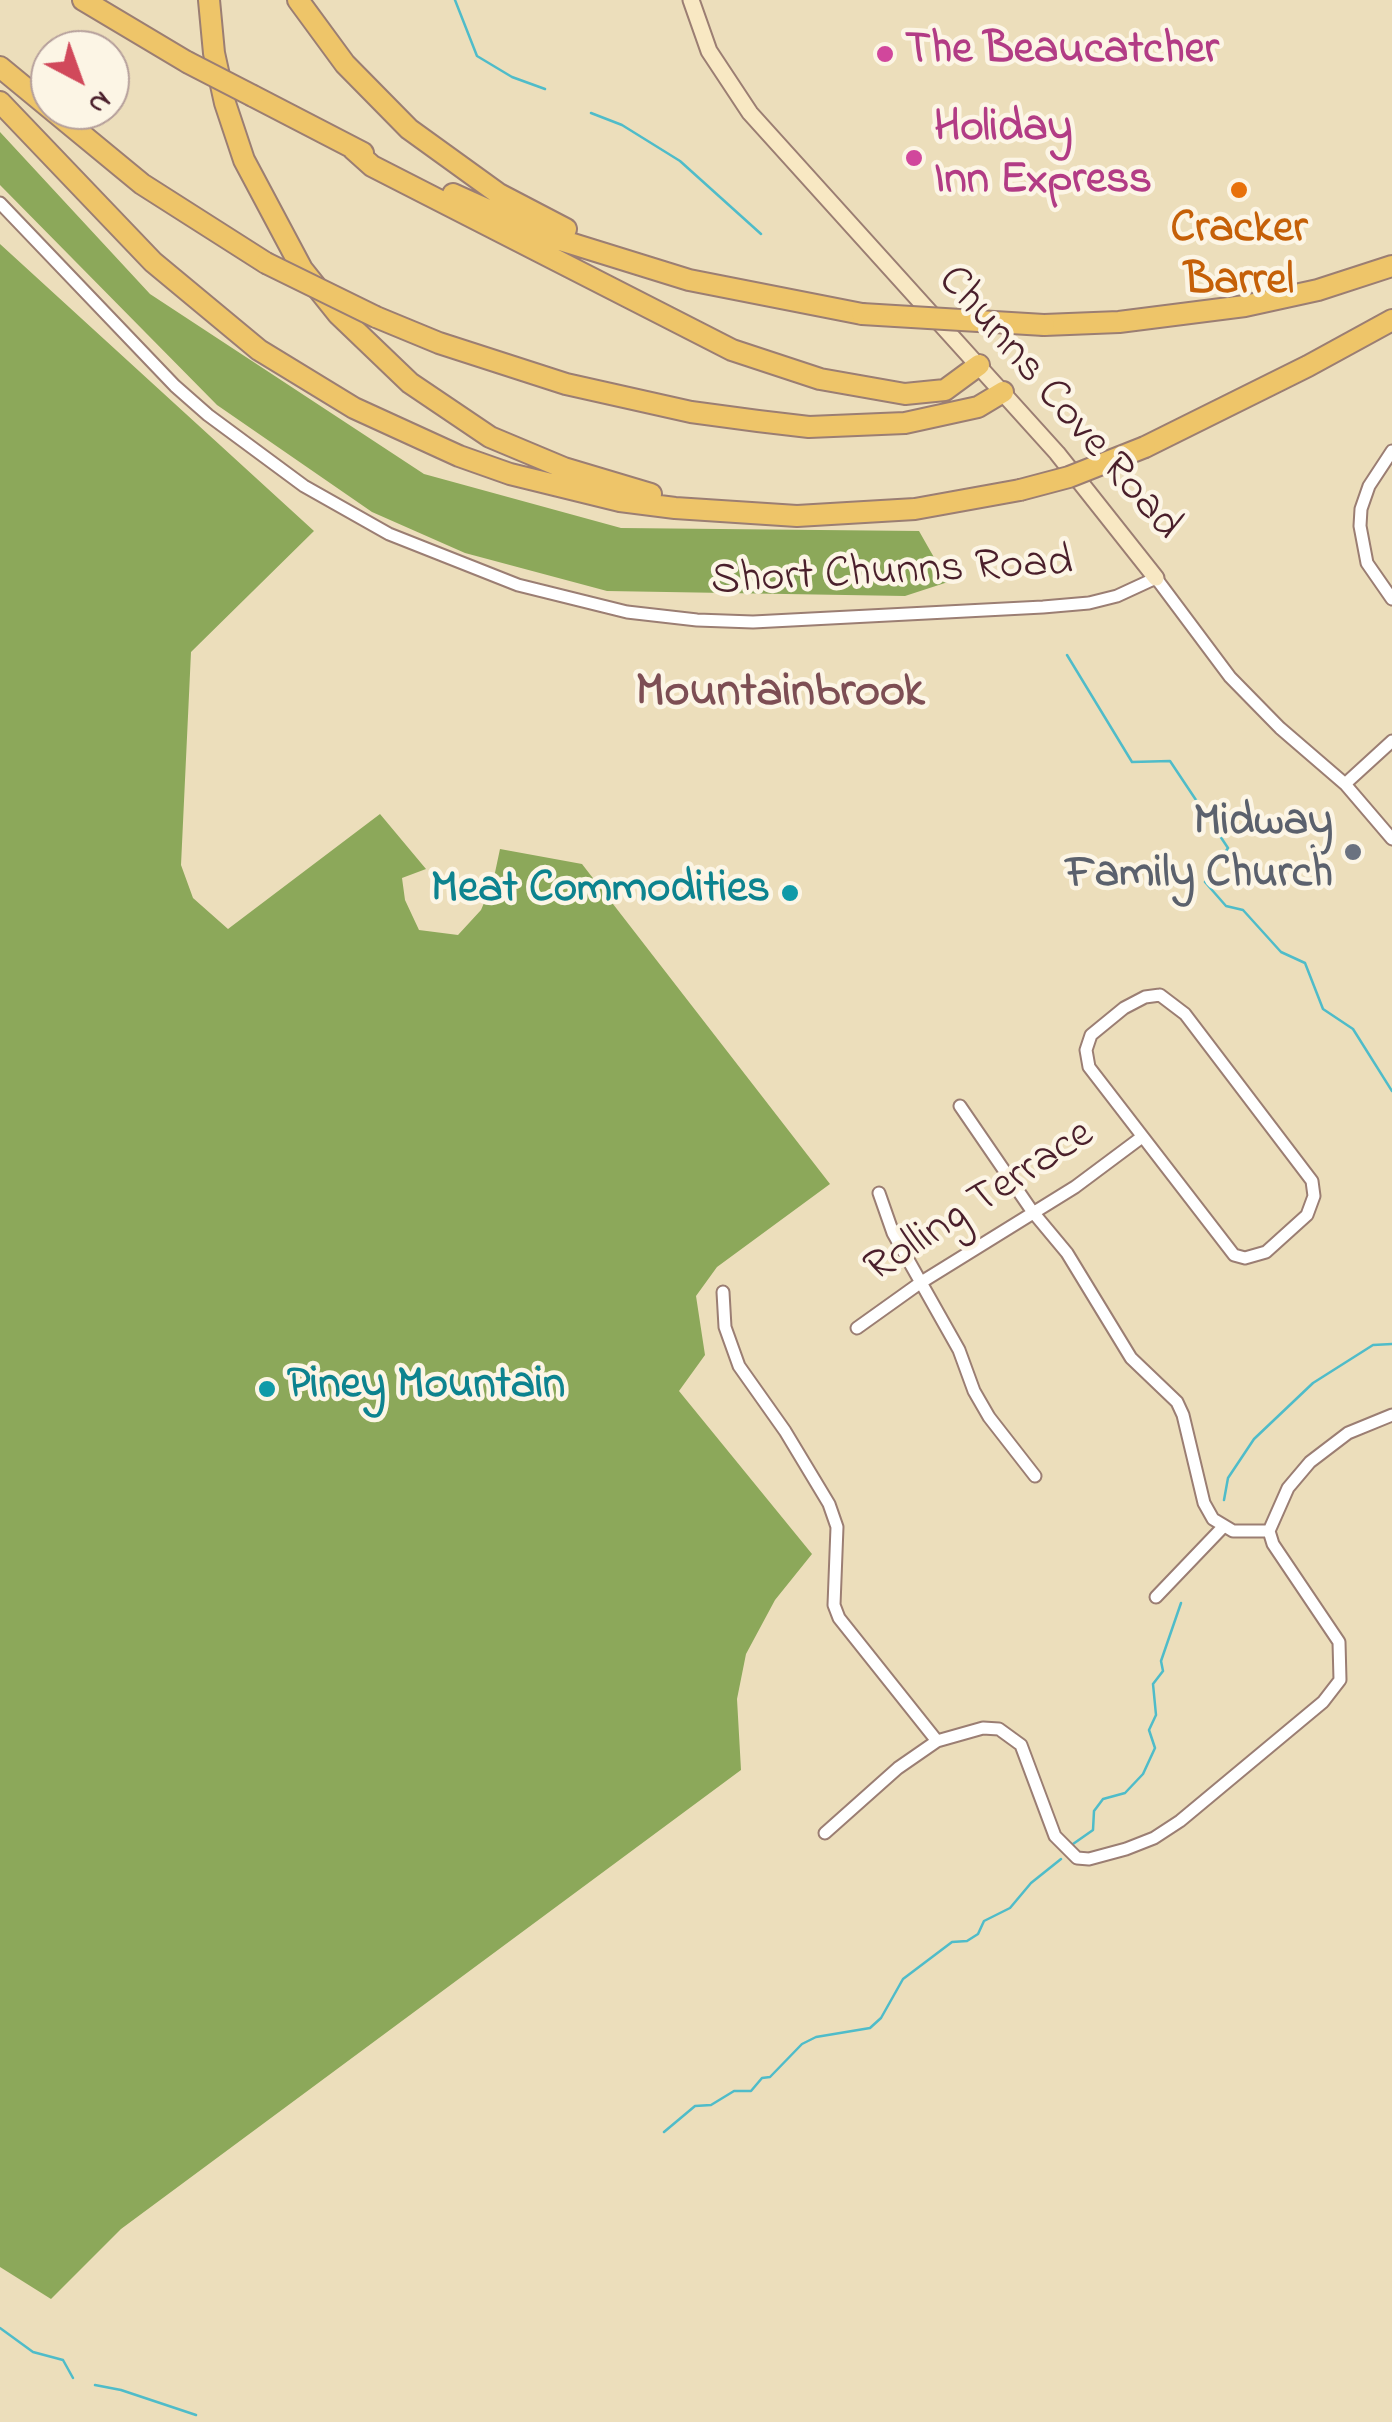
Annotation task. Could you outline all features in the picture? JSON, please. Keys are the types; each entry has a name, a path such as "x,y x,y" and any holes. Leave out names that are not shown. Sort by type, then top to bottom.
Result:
{"highway":[{"path":"82,0 187,62 353,148 544,234 728,290 862,314 1044,326 1120,322 1245,306 1318,290 1392,266"},
{"path":"209,0 214,52 225,103 244,160 302,269 357,335 410,384 502,442 613,484 655,496 728,505 744,512"},
{"path":"298,0 370,92 437,152 499,194 616,256"},
{"path":"0,67 142,184 266,262 376,317 505,366 691,412 826,427 904,423 978,407 1003,392"},
{"path":"0,102 153,262 259,350 322,391 390,426 510,474 620,501 797,516 915,509 1020,490 1070,477 1145,447 1392,320"},
{"path":"353,148 372,166 732,350 791,370 879,392 922,394 953,387 979,365"}],"main road":[{"name":"Chunns Cove Road","path":"690,0 709,51 750,112 1003,392 1156,578"}],"street":[{"name":"Short Chunns Road","path":"0,203 176,386 240,440 304,486 389,534 518,585 627,612 753,622 1089,603 1118,596 1156,578"},
{"path":"1392,451 1370,486 1361,509 1360,526 1367,563 1392,598"},
{"name":"Chunns Cove Road","path":"1156,578 1230,677 1280,728 1345,784 1392,839"},
{"path":"1345,784 1392,742"},
{"path":"1160,995 1184,1014 1312,1180 1314,1196 1307,1215 1266,1252 1245,1258 1234,1255 1142,1137 1089,1067 1086,1050 1092,1035 1124,1008 1145,997 1160,995"},
{"path":"960,1106 1032,1211 1067,1253 1131,1358 1176,1402 1204,1503 1223,1527 1242,1533 1269,1531"},
{"name":"Rolling Terrace","path":"857,1328 920,1283 1075,1187 1142,1137"},
{"path":"879,1194 893,1232 959,1350 974,1391 988,1416 1035,1476"},
{"path":"722,1292 725,1327 739,1366 785,1431 829,1504 837,1526 834,1595 839,1618 937,1742"},
{"path":"825,1833 898,1768 937,1742 983,1728 1010,1734 1028,1757 1055,1836 1077,1858 1089,1860 1126,1849 1168,1830 1323,1702 1340,1680 1340,1642 1273,1544 1269,1531 1288,1488 1310,1462 1348,1433 1392,1414"},
{"path":"1156,1597 1223,1527"}],"green space":[{"path":"0,132 150,294 424,474 621,528 919,531 948,582 905,596 607,591 465,553 372,512 217,405 0,185"},
{"path":"0,244 314,531 191,652 181,865 193,898 228,929 380,814 426,869 402,878 405,900 419,930 458,935 481,910 493,882 500,849 582,864 830,1184 717,1267 696,1296 705,1355 679,1391 812,1554 775,1600 746,1654 737,1699 741,1770 121,2229 51,2299 0,2267"}],"waterway":[{"path":"455,0 477,56 512,77 545,89"},
{"path":"591,113 622,125 680,161 761,234"},
{"path":"1067,655 1132,762 1170,761 1228,848 1205,882 1226,906 1243,910 1281,952 1305,963 1323,1009 1353,1029 1392,1091"},
{"path":"1224,1500 1228,1478 1254,1439 1313,1383 1373,1345 1392,1344"},
{"path":"1073,1844 1093,1830 1094,1811 1103,1799 1125,1793 1143,1774 1155,1748 1149,1730 1156,1715 1153,1684 1163,1671 1161,1661 1181,1603"},
{"path":"664,2132 695,2106 711,2105 734,2091 751,2091 802,2044 816,2037 870,2028 881,2018 903,1979 952,1942 967,1941 978,1934 984,1921 1010,1908 1031,1883 1061,1859"},
{"path":"0,2328 33,2352 63,2360 73,2378"},
{"path":"95,2385 196,2415"}],"place":[{"name":"The Beaucatcher","path":"885,54"},
{"name":"Holiday Inn Express","path":"914,158"},
{"name":"Cracker Barrel","path":"1239,190"},
{"name":"Midway Family Church","path":"1353,852"},
{"name":"Meat Commodities","path":"790,893"},
{"name":"Piney Mountain","path":"267,1389"}],"district":[{"name":"Mountainbrook","path":"780,696"}]}
